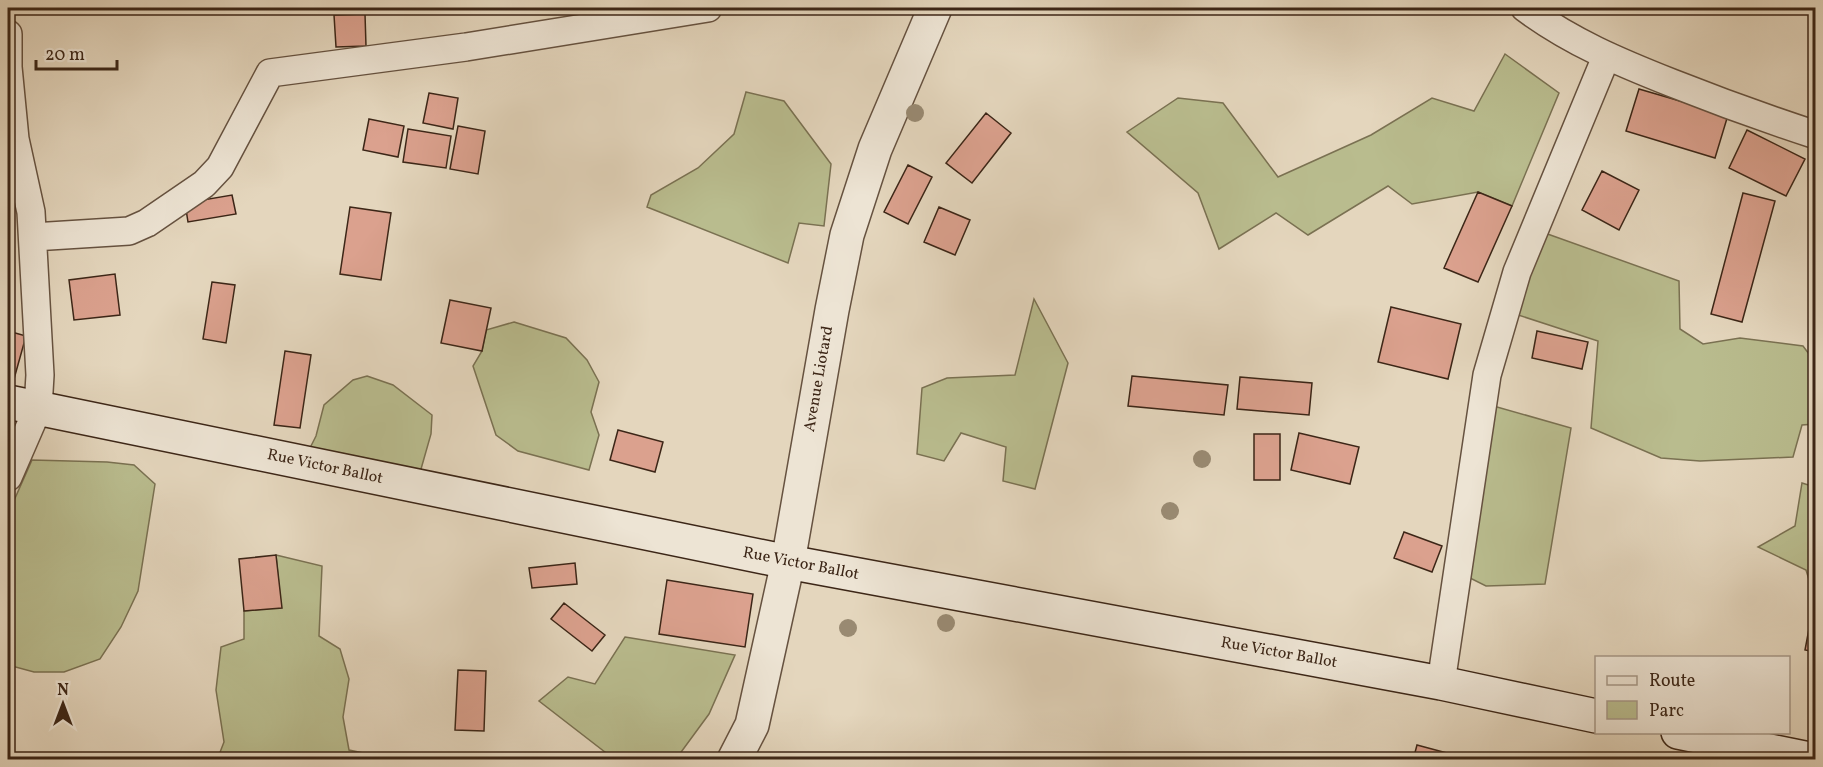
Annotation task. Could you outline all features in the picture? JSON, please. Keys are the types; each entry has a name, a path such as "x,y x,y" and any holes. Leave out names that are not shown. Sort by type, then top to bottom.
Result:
{"main road":[{"name":"Avenue Liotard","path":"734,759 752,725 788,562 847,235 875,149 935,8"},
{"name":"Rue Victor Ballot","path":"23,405 788,562 1441,683 1595,716"},
{"path":"1684,734 1745,754 1814,759"}],"street":[{"path":"33,237 129,231 147,223 204,184 220,167 270,73 466,47 708,8"},
{"path":"1525,8 1547,24 1606,57 1744,111 1815,135"},
{"path":"8,34 8,67 15,139 32,212 39,375 23,405 8,477"},
{"path":"1441,683 1487,375 1517,272 1606,57"}],"green space":[{"path":"1505,54 1559,93 1512,206 1478,192 1412,204 1388,186 1308,235 1276,213 1219,249 1198,193 1127,132 1178,98 1223,103 1278,177 1371,135 1432,98 1474,111"},
{"path":"746,92 784,101 831,164 824,226 799,223 788,263 647,207 651,195 698,168 734,134"},
{"path":"1542,232 1679,281 1680,329 1703,344 1740,338 1803,346 1815,362 1815,424 1802,425 1793,457 1700,461 1661,458 1591,428 1598,341 1512,313"},
{"path":"1034,299 1068,363 1035,489 1003,481 1006,447 961,433 944,461 917,454 922,388 947,378 1015,375"},
{"path":"514,322 566,338 587,360 599,382 591,412 599,435 589,470 518,451 496,435 473,366 482,351 486,330"},
{"path":"367,376 393,385 432,415 431,434 419,476 308,452 316,436 324,405 353,380"},
{"path":"1483,403 1571,428 1545,584 1486,586 1458,572"},
{"path":"32,460 134,465 155,484 138,591 121,627 100,659 64,672 34,672 8,665 8,514"},
{"path":"1802,483 1815,487 1815,599 1806,570 1758,547 1795,526"},
{"path":"276,555 322,566 319,636 340,649 349,679 343,717 349,750 392,759 217,760 224,742 216,690 221,647 244,639 244,611 281,607"},
{"path":"625,637 735,655 709,714 676,759 614,759 539,701 568,677 595,684"}],"building":[{"path":"365,14 366,46 336,47 334,15"},
{"path":"1639,89 1728,115 1715,158 1626,131"},
{"path":"429,93 458,98 453,129 423,123"},
{"path":"986,113 1011,133 972,183 946,163"},
{"path":"369,119 404,126 398,157 363,150"},
{"path":"458,126 485,131 478,174 450,169"},
{"path":"408,129 451,136 446,168 403,162"},
{"path":"1747,130 1805,159 1786,196 1729,168"},
{"path":"908,165 932,177 908,224 884,212"},
{"path":"1602,171 1639,190 1619,230 1582,210"},
{"path":"1478,192 1512,206 1478,282 1444,268"},
{"path":"1743,193 1775,201 1742,322 1711,314"},
{"path":"232,195 236,214 188,222 185,203"},
{"path":"350,207 391,213 381,280 340,274"},
{"path":"939,207 970,220 955,255 924,242"},
{"path":"115,274 120,315 74,320 69,280"},
{"path":"212,282 235,285 226,343 203,339"},
{"path":"450,300 491,308 482,351 441,343"},
{"path":"1391,307 1461,324 1448,379 1378,362"},
{"path":"8,331 26,336 14,379 8,377"},
{"path":"1537,331 1588,342 1582,369 1532,358"},
{"path":"285,351 311,355 300,428 274,425"},
{"path":"1132,376 1228,385 1224,415 1128,406"},
{"path":"1240,377 1312,383 1309,415 1237,409"},
{"path":"618,430 663,442 655,472 610,460"},
{"path":"1299,433 1359,447 1350,484 1291,470"},
{"path":"1254,434 1280,434 1280,480 1254,480"},
{"path":"1404,532 1442,546 1432,572 1394,558"},
{"path":"276,555 282,608 244,611 239,559"},
{"path":"575,563 577,584 532,588 529,568"},
{"path":"667,580 753,594 745,647 659,634"},
{"path":"564,603 605,635 592,651 551,619"},
{"path":"1812,613 1816,614 1816,652 1805,650"},
{"path":"458,670 486,671 484,731 455,730"},
{"path":"1417,745 1473,760 1413,760"}]}
